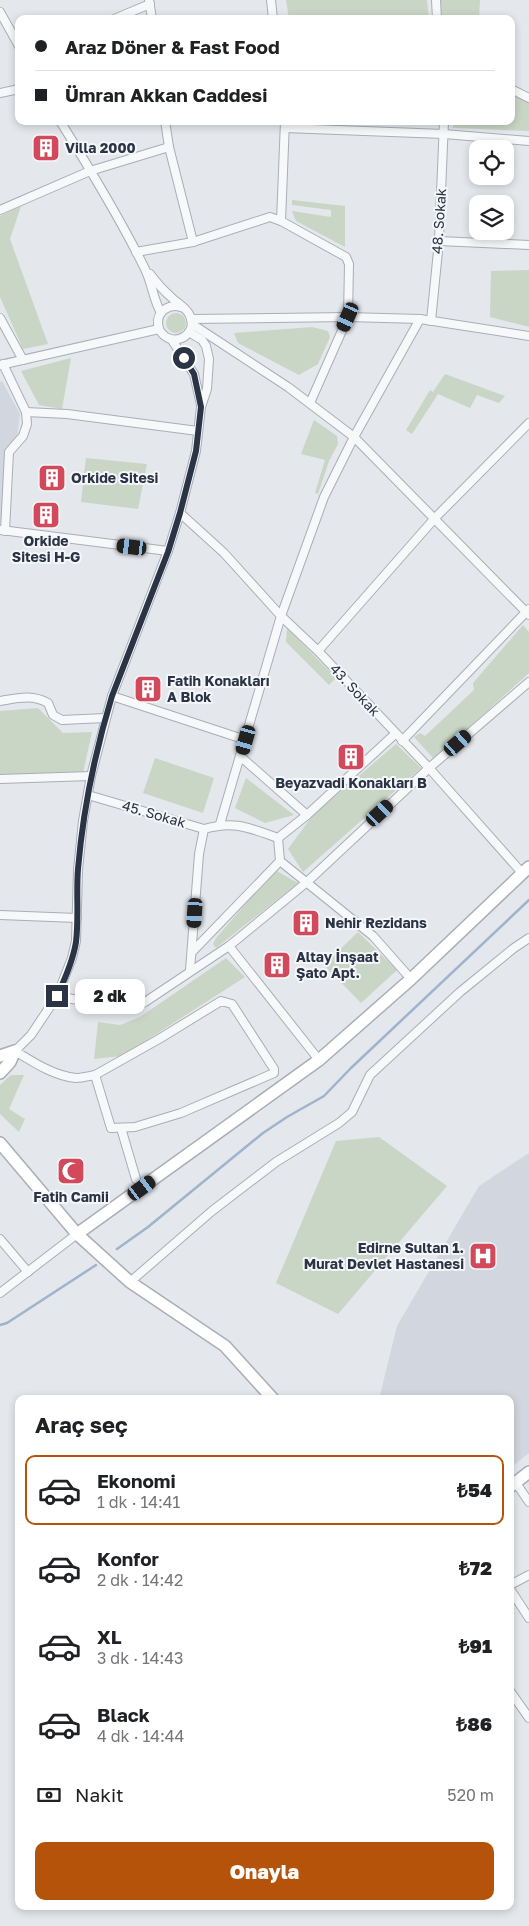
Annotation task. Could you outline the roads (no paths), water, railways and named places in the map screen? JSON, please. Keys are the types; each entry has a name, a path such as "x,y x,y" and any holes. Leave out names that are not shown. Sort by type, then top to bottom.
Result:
{"main road":[{"path":"77,1234 319,1060 411,979 526,871"},
{"path":"0,1056 15,1051"},
{"path":"0,1073 10,1062 15,1051"},
{"path":"0,1143 77,1234 130,1282 225,1346 269,1395"},
{"path":"514,1484 529,1472"}],"street":[{"path":"271,0 273,15"},
{"path":"436,0 437,15"},
{"path":"122,15 149,2 151,15"},
{"path":"0,12 4,28 15,41"},
{"path":"0,93 15,89"},
{"path":"515,91 529,98"},
{"path":"62,125 147,271 190,314 191,325 206,346 209,359 196,451 180,513 168,552 112,696 91,776 78,870 76,941 72,958 57,996 31,1035 15,1051 34,1063 59,1073 77,1078 95,1075 221,1001 232,1004 274,1069 274,1073 265,1078 181,1113 135,1127 120,1128 111,1128 95,1075"},
{"path":"166,125 169,147 193,242"},
{"path":"281,221 285,125"},
{"path":"301,125 529,140"},
{"name":"48. Sokak","path":"431,320 439,241 444,125"},
{"path":"0,210 90,170 169,147"},
{"path":"136,252 193,242 270,217 281,221 346,257 349,264 348,317 310,403"},
{"path":"439,241 529,245"},
{"path":"147,271 156,305 161,312"},
{"path":"184,308 169,306 161,312 158,320 159,329 164,336 172,340 194,374 201,407"},
{"path":"191,325 348,317 420,319 529,336"},
{"path":"0,318 23,360"},
{"path":"278,838 239,824 220,824 281,616 324,497 354,437 420,319"},
{"path":"172,340 182,338 191,325"},
{"path":"191,325 245,358 310,403 354,437 528,612 402,741"},
{"path":"159,329 2,365 26,412 27,424 23,436 9,452 2,530 168,552"},
{"path":"26,412 67,414 198,431"},
{"path":"318,651 435,518 529,423"},
{"name":"43. Sokak","path":"180,513 224,554 281,616 318,651 526,871"},
{"path":"57,996 128,1009 145,1002 190,970 229,946 306,882 429,768 529,682"},
{"path":"0,701 28,696 39,698 48,703 53,714 62,720 105,718"},
{"path":"112,696 246,740"},
{"path":"278,838 307,815 395,734"},
{"path":"241,757 307,815"},
{"path":"0,779 91,776"},
{"name":"45. Sokak","path":"88,795 204,829 220,824"},
{"path":"190,970 199,854 204,829"},
{"path":"278,838 280,861 373,936 411,979"},
{"path":"192,952 280,861"},
{"path":"0,915 77,918"},
{"path":"130,1282 212,1212 269,1168 339,1123 352,1112 370,1075 460,992 529,938"},
{"path":"229,946 319,1060"},
{"path":"120,1128 136,1179"},
{"path":"0,1293 77,1234"},
{"path":"0,1239 28,1272"},
{"path":"514,1486 529,1502"},
{"path":"514,1584 529,1575"},
{"path":"514,1594 529,1618"},
{"path":"514,1697 529,1718"}],"waterway":[{"path":"117,1249 148,1227 263,1133 324,1096 351,1068 529,900"},
{"path":"0,1325 7,1323 96,1265"}],"place":[{"name":"Villa 2000","path":"46,148"},
{"name":"Orkide Sitesi","path":"52,478"},
{"name":"Orkide Sitesi H-G","path":"46,515"},
{"name":"Fatih Konakları A Blok","path":"148,689"},
{"name":"Beyazvadi Konakları B","path":"351,757"},
{"name":"Nehir Rezidans","path":"306,923"},
{"name":"Altay İnşaat Şato Apt.","path":"277,965"},
{"name":"Fatih Camii","path":"71,1171"},
{"name":"Edirne Sultan 1. Murat Devlet Hastanesi","path":"483,1256"}]}
